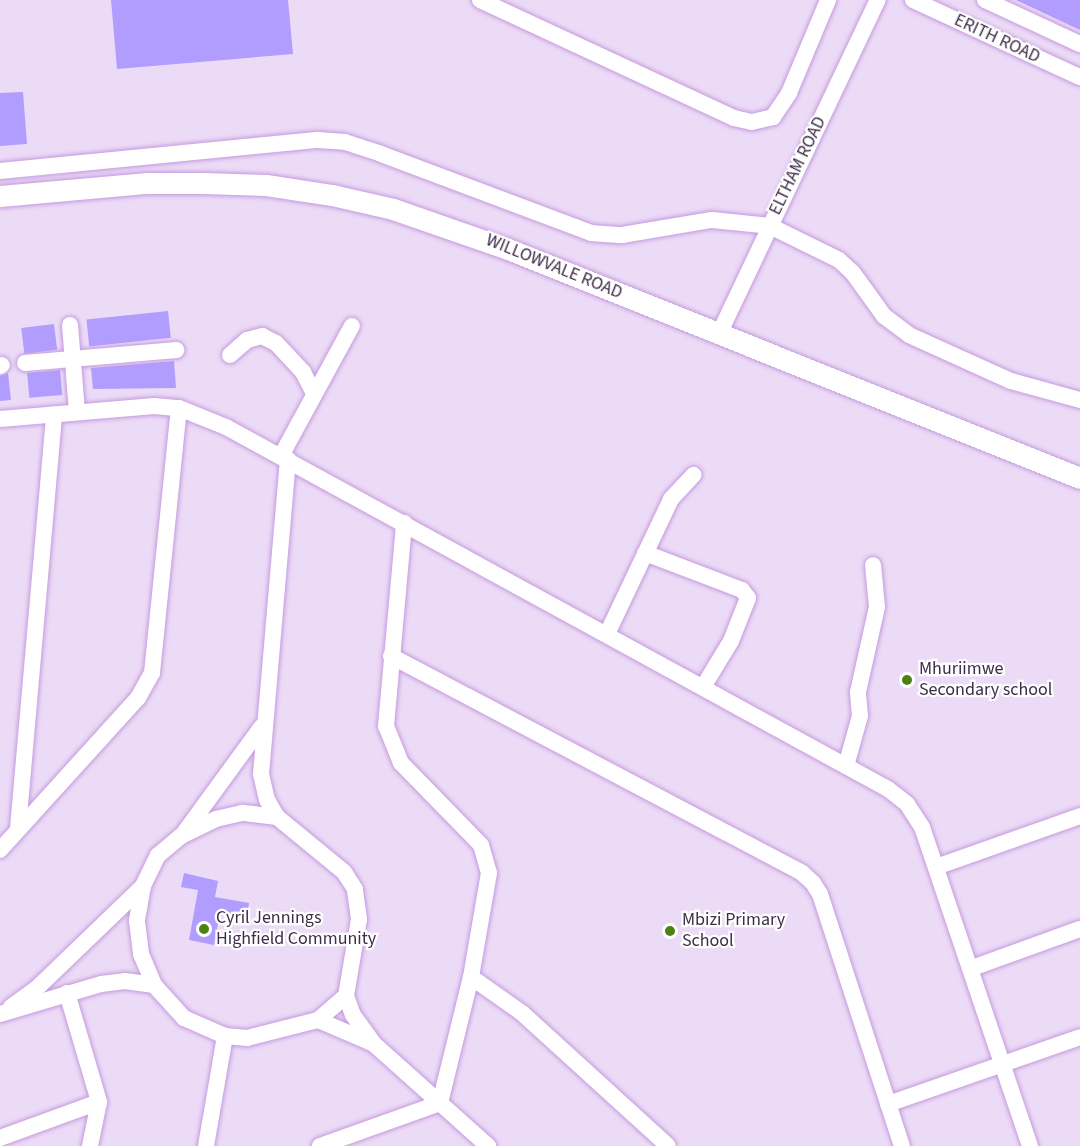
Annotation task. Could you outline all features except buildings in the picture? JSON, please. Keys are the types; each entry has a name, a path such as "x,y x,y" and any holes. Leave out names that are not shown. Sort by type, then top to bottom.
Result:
{"main road":[{"name":"WILLOWVALE ROAD","path":"0,196 147,183 266,186 332,195 459,230 720,332 1080,478"}],"street":[{"path":"480,0 734,118 759,122 773,117 789,93 828,0"},
{"name":"ELTHAM ROAD","path":"720,332 878,0"},
{"name":"ERITH ROAD","path":"913,0 1080,77"},
{"path":"985,0 1080,44"},
{"path":"0,171 318,140 345,142 381,154 591,233 622,236 712,220 770,226 839,260 853,273 884,316 902,331 1011,381 1080,400"},
{"path":"70,325 77,412"},
{"path":"352,326 313,392 285,458 261,774 267,800 278,817 344,872 355,890 359,919 346,996 353,1015 375,1045 488,1146"},
{"path":"230,355 247,340 262,336 276,343 303,372 313,392"},
{"path":"25,363 176,350"},
{"path":"0,849 138,698 152,673 179,408"},
{"path":"0,419 77,412 179,408 285,458 846,766 907,804 922,827 972,968 1001,1064 1030,1146"},
{"path":"18,828 54,415"},
{"path":"607,634 671,499 693,475"},
{"path":"404,523 386,726 390,743 401,763 480,845 489,873 471,978 440,1103"},
{"path":"645,553 742,590 748,598 731,641 703,687"},
{"path":"846,766 860,716 858,692 877,607 873,565"},
{"path":"391,656 813,883 820,894 902,1146"},
{"path":"265,721 254,742 181,836 158,855 143,886 137,921 141,954 154,985 184,1018 225,1036 247,1038 318,1020 346,996"},
{"path":"181,836 216,819 242,813 278,817"},
{"path":"936,867 1080,816"},
{"path":"1,1013 36,989 143,886"},
{"path":"972,968 1080,929"},
{"path":"471,978 522,1013 668,1146"},
{"path":"1,1013 67,993 125,981 154,985"},
{"path":"67,993 99,1102 90,1146"},
{"path":"318,1020 375,1045"},
{"path":"206,1146 225,1036"},
{"path":"888,1104 1080,1037"},
{"path":"0,1138 99,1102"},
{"path":"320,1146 440,1103"}],"place":[{"name":"Mhuriimwe Secondary school","path":"907,680"},
{"name":"Cyril Jennings Highfield Community","path":"204,929"},
{"name":"Mbizi Primary School","path":"670,931"}]}
